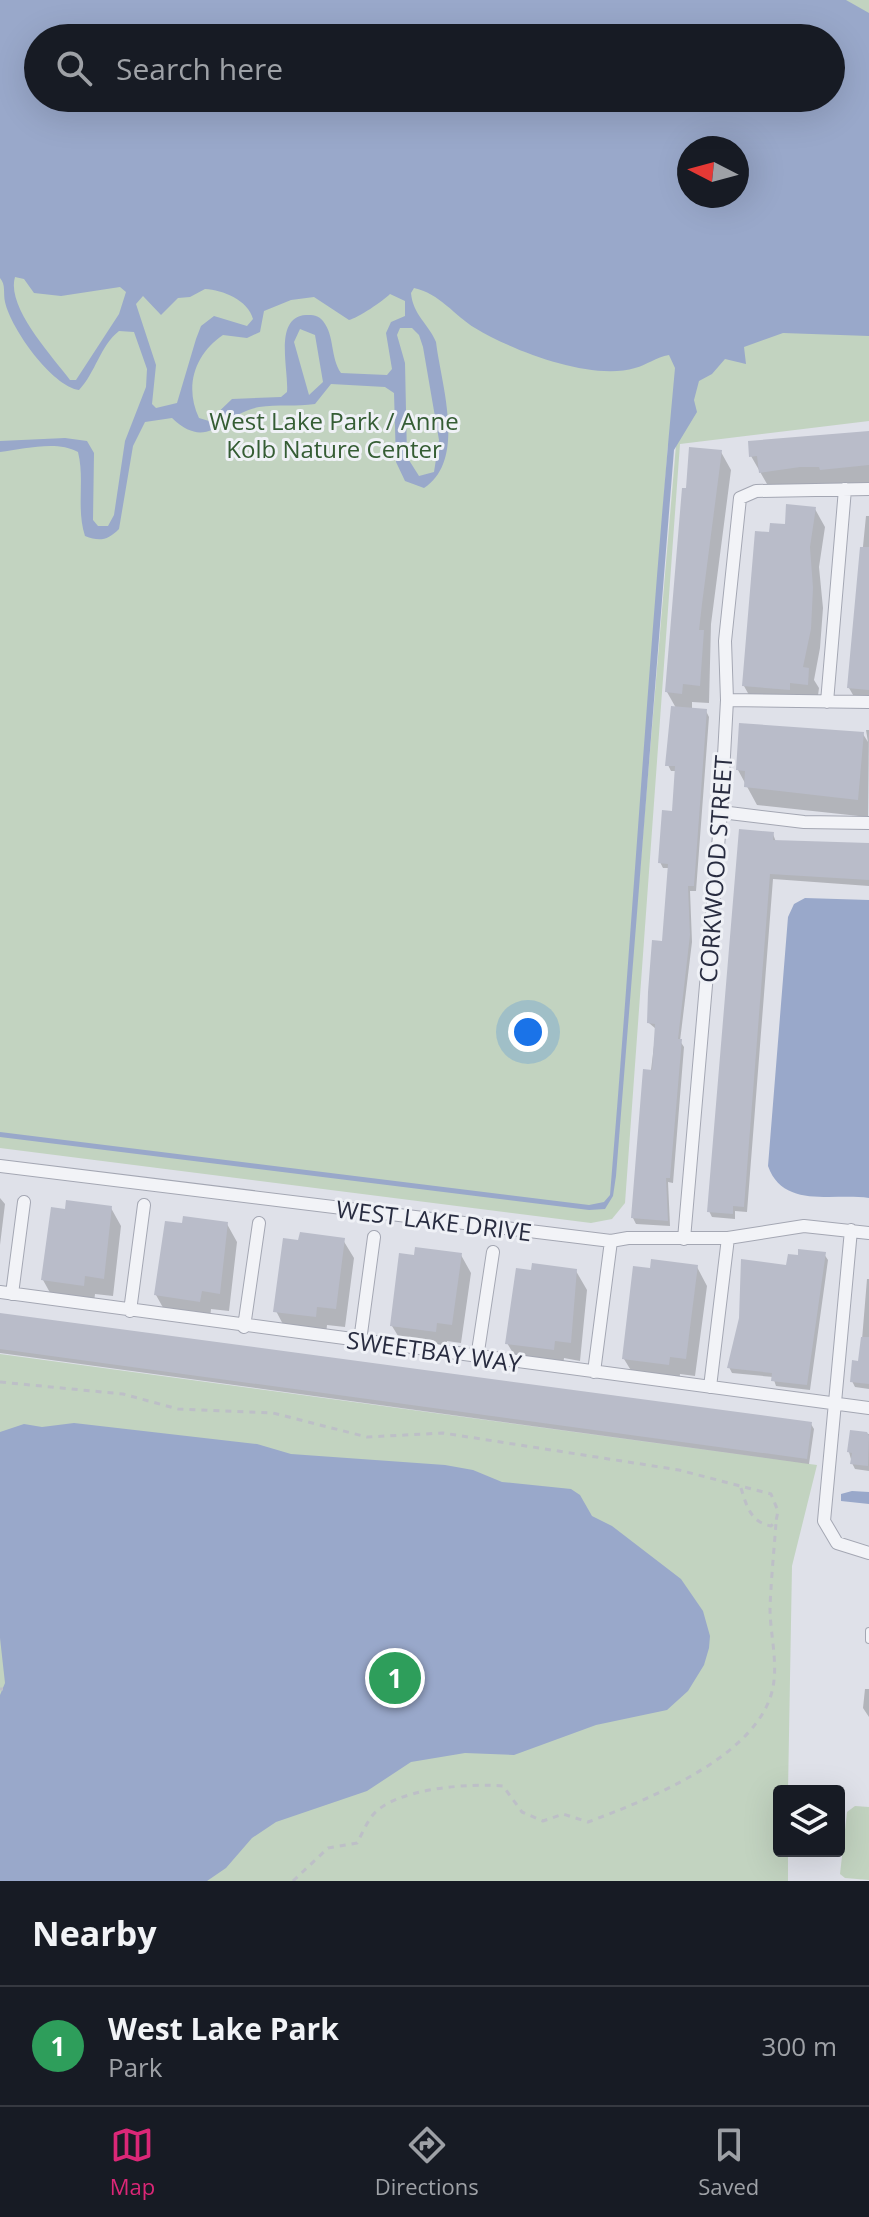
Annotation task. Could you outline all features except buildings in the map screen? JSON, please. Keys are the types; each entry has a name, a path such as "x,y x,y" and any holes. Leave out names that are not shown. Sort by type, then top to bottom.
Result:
{"street":[{"path":"827,702 845,489 869,489"},
{"name":"CORKWOOD STREET","path":"684,1239 721,812 727,700 725,641 740,498 756,491 845,489"},
{"path":"727,700 869,702"},
{"path":"721,812 804,822 869,823"},
{"name":"WEST LAKE DRIVE","path":"0,1166 611,1241 728,1238 804,1226 869,1233"},
{"path":"6,1293 24,1202"},
{"path":"130,1311 144,1205"},
{"path":"244,1327 259,1223"},
{"path":"851,1230 824,1521 837,1543 869,1553"},
{"path":"360,1341 374,1237"},
{"path":"710,1387 728,1238"},
{"path":"594,1372 611,1241"},
{"path":"477,1358 493,1252"},
{"name":"SWEETBAY WAY","path":"6,1293 869,1408"}],"lane":[{"path":"869,1631 869,1640"}],"path":[{"path":"0,1382 123,1394 178,1409 273,1413 367,1437 443,1433 679,1470 771,1494 778,1511 770,1609 773,1686 763,1718 707,1767 640,1802 588,1822 563,1814 543,1821 522,1812 503,1786 447,1787 391,1801 373,1814 357,1843 328,1848 293,1881"},
{"path":"740,1485 752,1517 771,1526 776,1521"}],"green space":[{"name":"West Lake Park / Anne Kolb Nature Center","path":"0,0 869,0 869,421 680,444 625,1203 612,1219 591,1223 0,1148","holes":["668,445 676,445 612,1198"]},
{"path":"0,1354 817,1465 792,1566 788,1785 773,1785 773,1857 788,1857 788,1881 0,1881"},
{"path":"855,1806 869,1807 869,1880 845,1878 840,1874 842,1857 845,1857 847,1812"}],"water":[{"path":"0,0 846,0 869,13 869,336 783,333 744,347 746,364 725,359 712,374 699,381 694,400 697,412 674,450 616,1176 613,1196 605,1209 589,1210 0,1137 0,1132 589,1205 604,1202 610,1195 675,368 669,355 639,367 617,371 553,362 491,337 431,295 414,288 412,301 436,342 448,420 445,459 437,475 424,488 405,481 396,462 394,393 385,387 331,384 315,404 259,407 206,432 185,428 172,418 145,422 133,446 119,529 107,538 95,539 85,536 82,526 78,452 50,446 0,452 0,441 65,438 87,441 94,453 93,520 98,526 108,526 114,515 125,441 146,387 147,369 134,332 119,331 113,337 79,390 57,378 34,355 15,327 0,278","holes":["15,277 24,279 34,293 61,296 120,287 126,292 119,314 76,380 70,380 32,331 17,302","205,289 234,297 246,306 253,319 247,326 214,316 201,326 177,403 156,408 152,404 156,365 136,304 143,296 161,315 178,298 190,297","390,294 405,301 405,316 391,322 386,333 392,369 387,375 341,373 327,327 319,318 306,315 296,318 286,334 287,392 281,397 232,399 209,421 199,418 192,394 195,372 205,351 223,335 247,338 260,332 264,311 291,300 314,297 349,320","400,328 412,328 419,335 423,347 439,440 434,472 419,476 407,457 405,363 397,335","300,329 315,335 323,382 309,395 294,342"]},
{"path":"805,898 869,900 869,1198 797,1194 775,1180 768,1166 788,917 794,904"},
{"path":"74,1423 257,1444 291,1454 445,1465 473,1470 502,1482 571,1489 580,1495 592,1516 612,1526 681,1579 703,1611 710,1636 704,1665 688,1691 667,1710 596,1725 514,1755 465,1753 411,1762 367,1791 276,1822 252,1838 226,1868 207,1881 0,1881 0,1695 5,1683 0,1638 0,1432 24,1424 42,1427"},
{"path":"869,1492 869,1504 841,1501 841,1494"}],"place":[{"name":"West Lake Park","path":"395,1678"}]}
